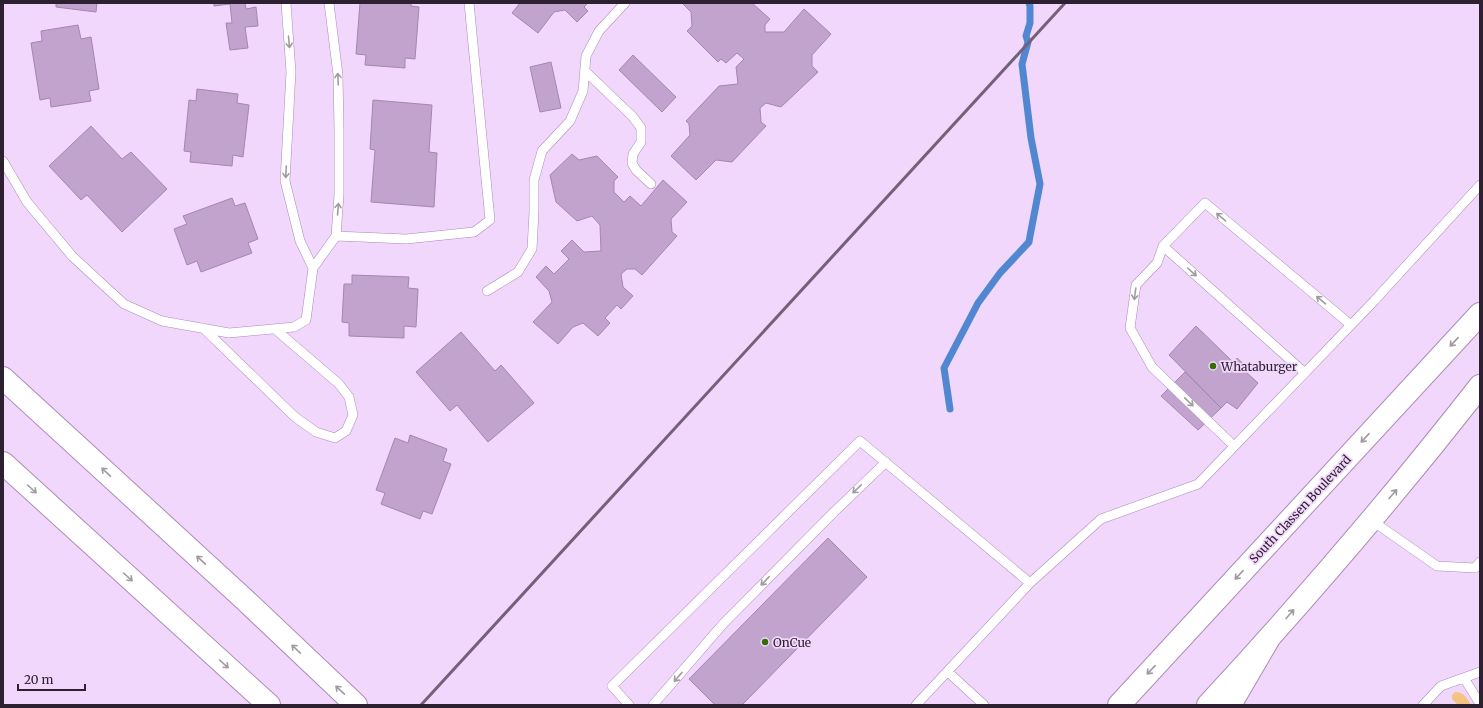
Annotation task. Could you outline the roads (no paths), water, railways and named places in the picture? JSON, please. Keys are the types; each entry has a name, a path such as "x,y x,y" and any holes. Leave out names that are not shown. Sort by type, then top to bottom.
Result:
{"main road":[{"name":"South Classen Boulevard","path":"1119,705 1480,314"},
{"path":"3,378 238,593 356,705"},
{"path":"1208,705 1268,640 1429,452 1480,386"},
{"path":"3,463 269,705"},
{"path":"1230,705 1268,640"}],"lane":[{"path":"286,3 291,72 285,180 300,241 313,268"},
{"path":"3,161 27,202 72,256 124,304 162,321 229,333 294,327 306,320 313,268 336,236 339,195 338,83 329,3"},
{"path":"336,236 406,239 467,233 474,232 490,220 469,3"},
{"path":"487,291 518,272 532,250 534,180 542,151 570,121 584,91 586,56 599,31 624,3"},
{"path":"584,71 633,117 641,128 641,142 633,154 632,163 636,170 651,184"},
{"path":"916,705 1030,583 1101,519 1198,484 1351,325 1480,185"},
{"path":"1234,446 1152,367 1130,328 1136,285 1157,263 1163,246 1205,202 1351,325"},
{"path":"1163,246 1305,373"},
{"path":"203,328 295,417 316,432 335,438 346,431 353,415 349,397 339,384 276,329"},
{"path":"630,705 612,686 860,441 1030,583"},
{"path":"653,705 723,624 886,462"},
{"path":"1371,520 1437,566 1475,568 1480,562"},
{"path":"948,672 984,705"},
{"path":"1423,705 1441,686 1480,672"},
{"path":"1464,678 1480,704"}],"waterway":[{"path":"950,409 944,368 978,303 1000,273 1029,242 1040,184 1031,138 1022,64 1028,42 1026,36 1030,23 1029,3"}],"railway":[{"path":"421,705 1065,3"}],"place":[{"name":"Whataburger","path":"1213,366"},
{"name":"OnCue","path":"765,642"}]}
